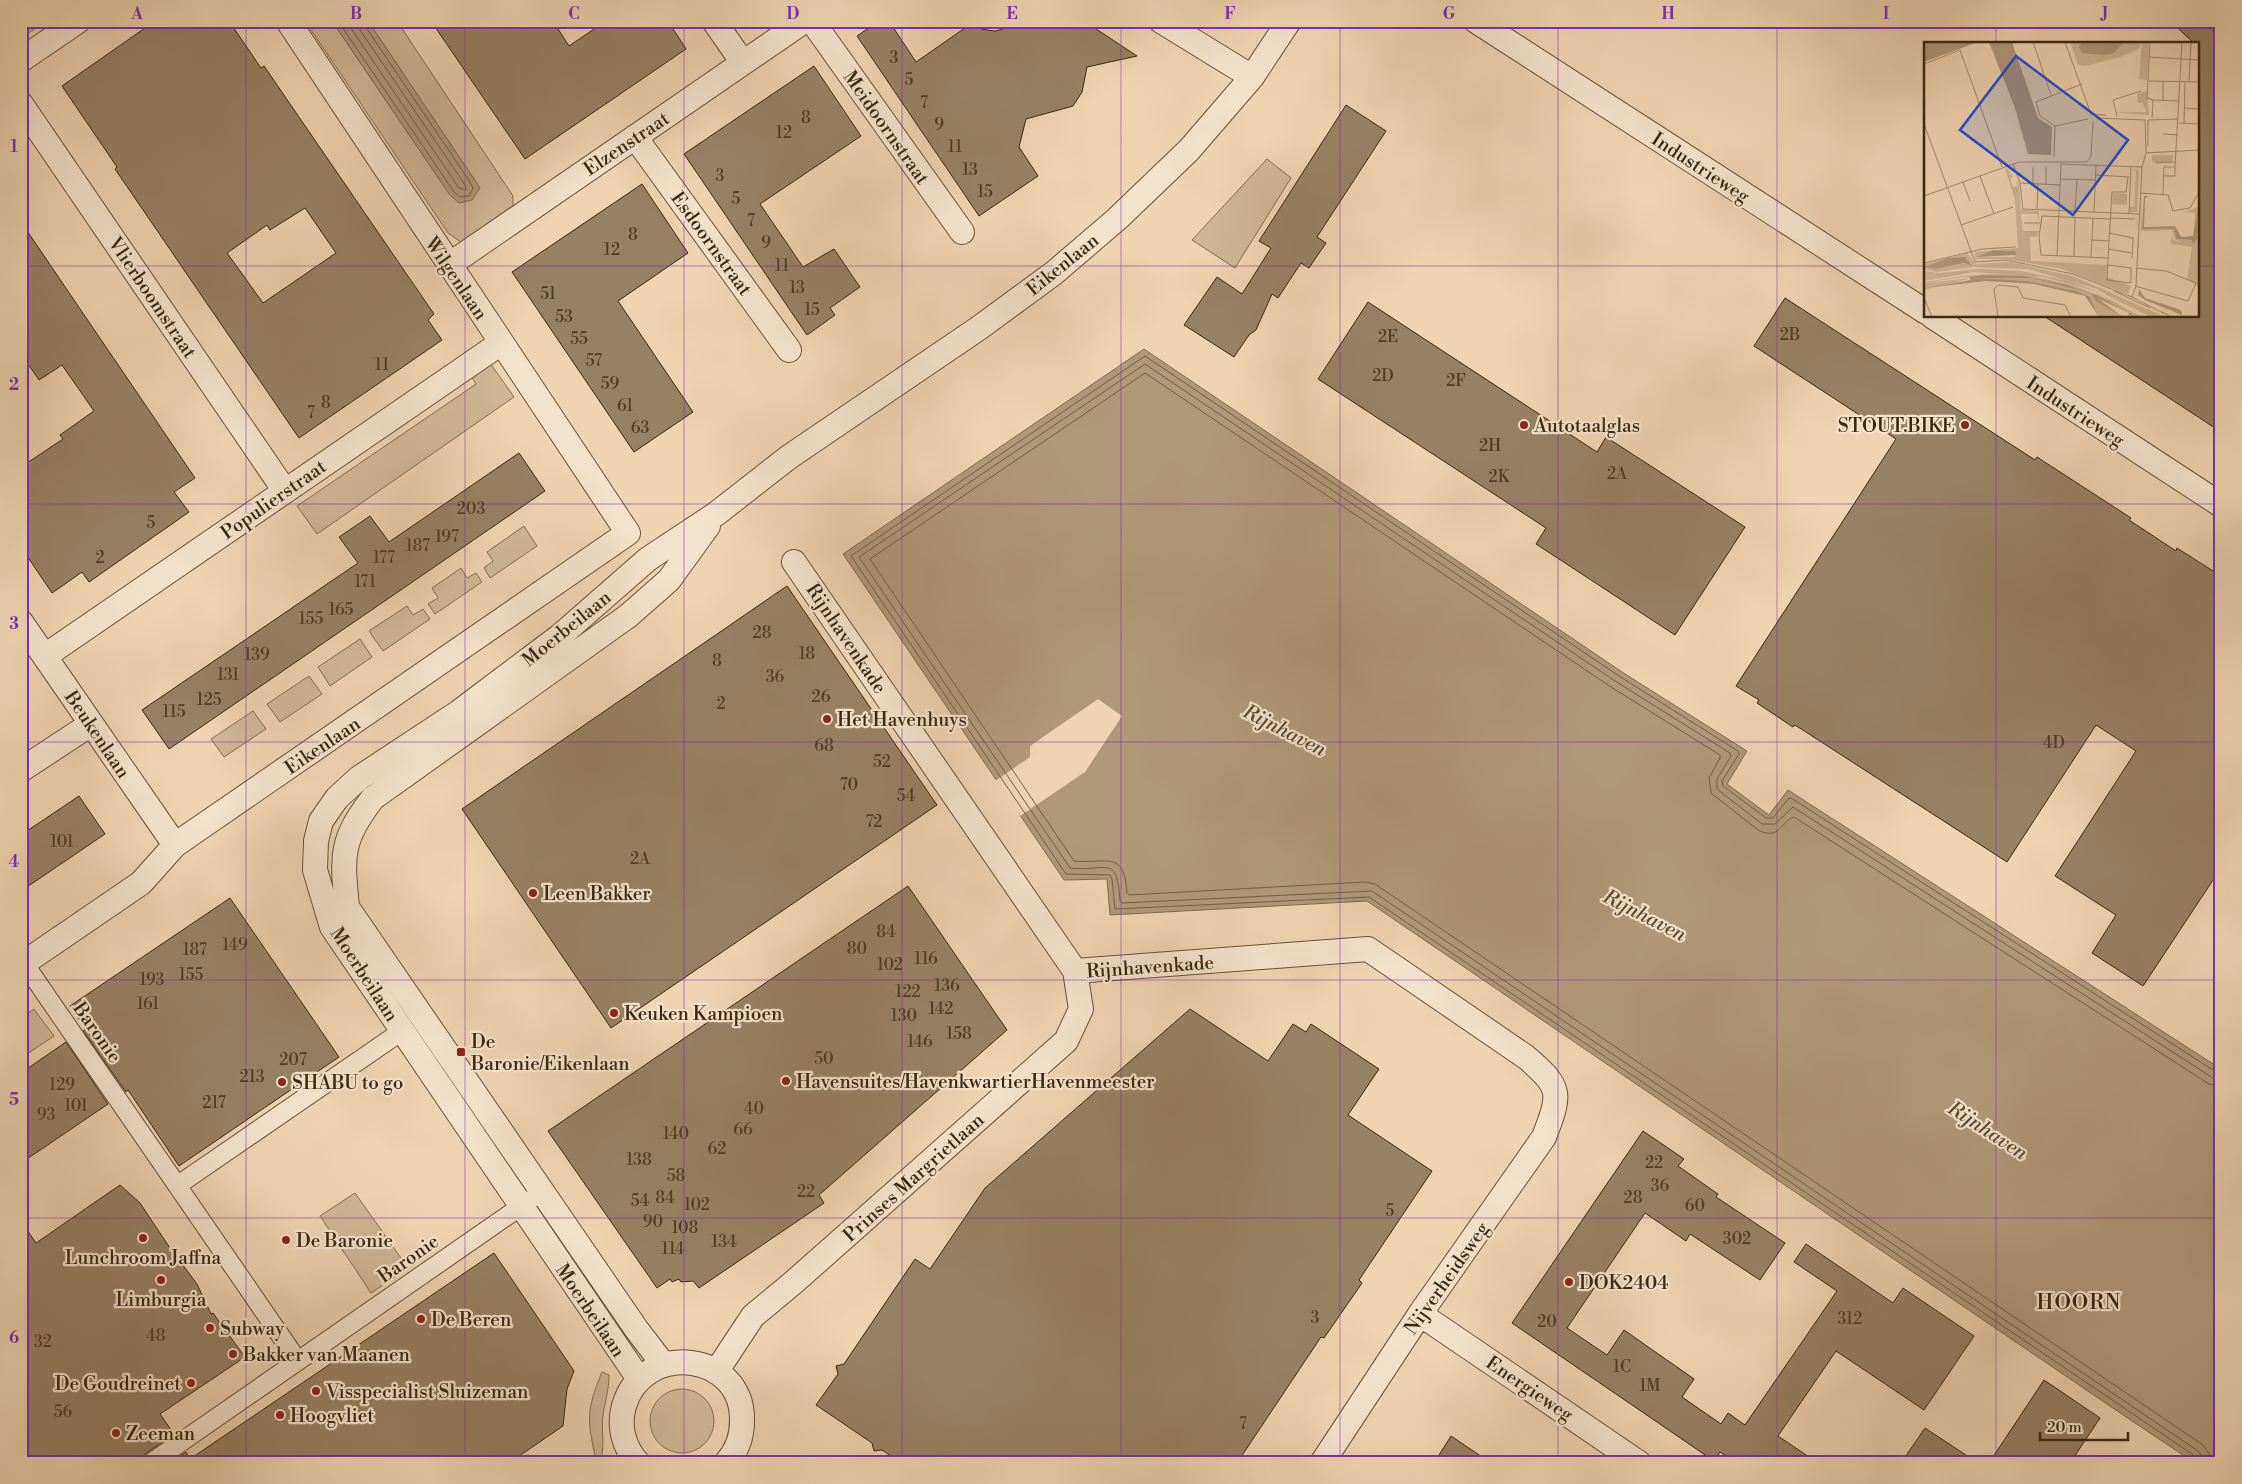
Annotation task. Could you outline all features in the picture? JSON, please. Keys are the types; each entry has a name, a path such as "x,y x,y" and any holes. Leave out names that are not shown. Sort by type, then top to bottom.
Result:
{"street":[{"path":"21,60 78,21"},
{"name":"Wilgenlaan","path":"288,21 448,265 628,533"},
{"path":"714,21 743,63"},
{"name":"Elzenstraat","path":"448,265 804,21"},
{"name":"Meidoornstraat","path":"812,21 962,232"},
{"path":"1161,21 1252,77"},
{"name":"Eikenlaan","path":"789,457 979,328 1054,273 1117,219 1189,150 1252,77 1289,21"},
{"name":"Industrieweg","path":"1476,21 1924,311"},
{"name":"Vlierboomstraat","path":"21,104 285,491"},
{"name":"Esdoornstraat","path":"635,137 789,350"},
{"name":"Industrieweg","path":"1935,318 2221,506"},
{"name":"Populierstraat","path":"45,656 501,343"},
{"name":"Moerbeilaan","path":"639,1379 520,1207 332,927 315,870 316,841 321,821 337,798 359,778 459,712 560,636 648,559 716,514 789,457"},
{"name":"Moerbeilaan","path":"664,1364 637,1330 347,907 344,851 356,820 373,798 628,616 669,580 716,514"},
{"name":"Eikenlaan","path":"23,964 141,883 175,845 628,533"},
{"name":"Rijnhavenkade","path":"794,562 1075,972 1368,949 1526,1057 1546,1074 1555,1088"},
{"name":"Beukenlaan","path":"21,622 175,845"},
{"path":"21,770 91,724"},
{"name":"Baronie","path":"23,964 178,1185 298,1361"},
{"name":"Prinses Margrietlaan","path":"716,1372 753,1316 794,1282 1066,1041 1081,1008 1075,972"},
{"path":"178,1185 402,1031"},
{"name":"Nijverheidsweg","path":"1322,1463 1420,1314 1544,1137 1555,1108 1555,1088"},
{"name":"Baronie","path":"151,1463 543,1191"},
{"name":"Energieweg","path":"1420,1314 1639,1463"},
{"path":"630,1460 624,1440 622,1419 627,1398 639,1379 664,1364 685,1362 701,1365 716,1372 732,1388 741,1409 742,1432 736,1459"}],"shaded area":[{"path":"26,21 46,21 21,38 21,24"},
{"path":"305,21 332,21 450,195 480,188 368,21 397,21 513,196 513,206 461,242 448,233"},
{"path":"1267,159 1291,178 1235,268 1192,240"},
{"path":"490,363 514,397 317,534 297,506 476,384 471,376"},
{"path":"524,526 537,546 490,578 484,568 493,561 487,552"},
{"path":"461,568 467,578 476,573 482,582 435,614 428,604 438,598 432,588"},
{"path":"407,606 413,615 423,609 430,619 383,651 369,631"},
{"path":"360,639 372,657 330,686 318,667"},
{"path":"309,676 322,694 280,722 267,704"},
{"path":"253,711 266,729 224,757 211,739"},
{"path":"34,1009 54,1036 21,1058 21,1018"},
{"path":"355,1193 408,1268 371,1293 320,1216"},
{"path":"602,1372 609,1375 609,1380 603,1415 602,1453 601,1459 596,1460 591,1434 590,1415 593,1396"},
{"path":"682,1389 700,1395 708,1403 714,1421 708,1439 700,1447 682,1453 664,1447 656,1439 650,1421 656,1403 664,1395"}],"water":[{"path":"332,21 368,21 480,188 472,200 459,203 450,195"},
{"name":"Rijnhaven","path":"1144,349 1622,672 1747,751 1727,784 1769,815 1788,790 2221,1069 2221,1463 2195,1463 1367,901 1110,915 1107,879 1064,880 843,554"}],"pier":[{"path":"1098,699 1122,716 1085,772 1020,816 995,781 1030,757 1030,746"}],"building":[{"path":"155,21 229,21 261,68 264,66 434,314 428,320 442,340 299,438 115,169 117,167 62,86","holes":["305,208 336,253 263,303 227,253 267,225 270,230"]},
{"path":"431,21 553,21 569,46 606,21 668,21 686,49 525,159"},
{"path":"879,21 889,21 916,62 975,21 981,29 995,31 1011,27 1020,21 1084,21 1137,56 1087,67 1082,92 1073,106 1026,119 1019,147 1038,176 979,216 857,36"},
{"path":"2170,21 2221,21 2221,432 2047,318 2200,318 2200,42 2193,42"},
{"path":"814,66 861,136 760,204 803,267 834,249 860,287 830,308 835,315 807,335 684,154"},
{"path":"1346,105 1386,131 1317,237 1326,243 1309,268 1301,263 1278,298 1272,294 1256,330 1249,335 1234,357 1184,325 1217,277 1242,294 1271,248 1259,241"},
{"path":"642,184 688,253 618,301 693,412 634,452 512,272"},
{"path":"21,222 195,478 174,492 189,512 89,582 82,572 52,593 21,547 21,467 63,439 60,435 94,411 62,365 39,380 21,354"},
{"path":"1785,298 2035,460 2037,457 2131,518 2129,520 2176,551 2177,548 2221,576 2221,868 2143,986 2092,953 2116,915 2055,876 2136,751 2096,725 2007,862 1795,725 1793,727 1757,703 1759,700 1736,686 1896,439 1754,346"},
{"path":"1368,302 1597,452 1606,437 1745,527 1675,635 1536,544 1546,528 1318,379"},
{"path":"519,453 545,491 169,749 142,710 358,563 339,537 370,516 389,542"},
{"path":"787,586 937,805 611,1028 462,809"},
{"path":"79,796 105,834 21,891 21,835"},
{"name":"Havensuites/HavenkwartierHavenmeester","path":"908,886 1007,1030 819,1195 824,1203 699,1288 693,1281 681,1282 679,1279 672,1282 670,1279 657,1288 548,1131"},
{"path":"230,898 339,1057 179,1166 128,1090 126,1092 83,1031 86,1029 70,1006"},
{"path":"1190,1009 1268,1061 1293,1024 1306,1032 1311,1024 1379,1069 1348,1115 1432,1171 1359,1280 1362,1283 1324,1338 1321,1337 1237,1463 901,1463 882,1450 874,1451 872,1443 816,1405 838,1374 836,1366 844,1364 915,1259 930,1269 985,1188"},
{"path":"66,1042 108,1104 21,1163 21,1073"},
{"path":"1643,1131 1684,1159 1678,1166 1718,1194 1716,1197 1785,1243 1760,1280 1690,1234 1686,1241 1645,1213 1567,1328 1607,1355 1624,1330 1694,1379 1682,1397 1721,1424 1728,1413 1745,1425 1837,1291 1794,1262 1806,1244 1893,1303 1903,1288 1974,1336 1924,1410 1836,1351 1778,1436 1818,1463 1736,1463 1720,1452 1714,1461 1512,1323"},
{"path":"120,1185 140,1203 197,1284 211,1314 213,1313 245,1357 160,1414 174,1434 145,1454 141,1463 21,1463 21,1221 36,1243"},
{"path":"494,1253 574,1371 567,1389 563,1426 509,1463 170,1463 186,1452 190,1459"},
{"path":"2044,1380 2100,1418 2070,1463 1989,1463"},
{"path":"1925,1428 1978,1463 1901,1463"},
{"path":"1451,1436 1491,1463 1434,1463"}],"place":[{"name":"Autotaalglas","path":"1524,425"},
{"name":"STOUT.BIKE","path":"1965,425"},
{"name":"Het Havenhuys","path":"827,719"},
{"name":"Leen Bakker","path":"533,893"},
{"name":"Keuken Kampioen","path":"614,1013"},
{"name":"De Baronie/Eikenlaan","path":"461,1052"},
{"name":"Havensuites/HavenkwartierHavenmeester","path":"786,1081"},
{"name":"SHABU to go","path":"282,1082"},
{"name":"Lunchroom Jaffna","path":"143,1238"},
{"name":"De Baronie","path":"286,1240"},
{"name":"Limburgia","path":"161,1280"},
{"name":"DOK2404","path":"1569,1282"},
{"name":"De Beren","path":"421,1319"},
{"name":"Subway","path":"210,1328"},
{"name":"Bakker van Maanen","path":"233,1354"},
{"name":"De Goudreinet","path":"191,1383"},
{"name":"Visspecialist Sluizeman","path":"316,1391"},
{"name":"Hoogvliet","path":"280,1415"},
{"name":"Zeeman","path":"116,1433"}],"district":[{"name":"HOORN","path":"2079,1302"}]}
